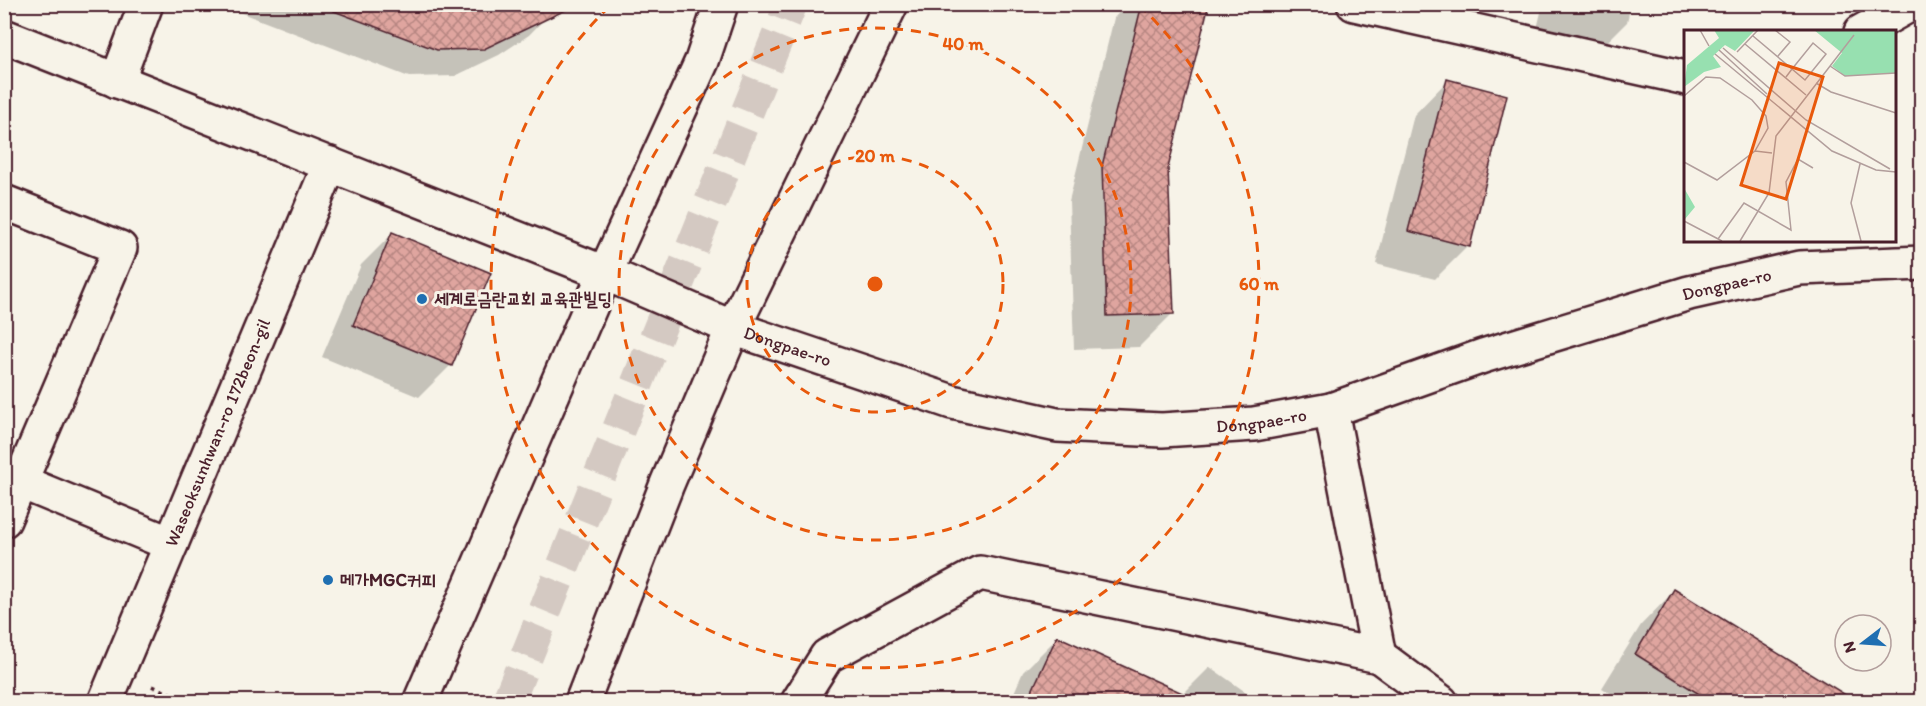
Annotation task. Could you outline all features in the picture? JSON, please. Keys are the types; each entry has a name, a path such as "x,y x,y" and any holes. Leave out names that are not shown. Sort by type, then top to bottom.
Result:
{"street":[{"path":"117,81 147,4"},
{"path":"420,702 605,273 702,61 721,4"},
{"path":"582,702 667,484 733,328 891,4"},
{"path":"1354,4 1684,78"},
{"path":"1865,30 1911,4"},
{"path":"4,36 605,273"},
{"name":"Waseoksunhwan-ro 172beon-gil","path":"105,702 330,164"},
{"path":"4,202 120,248 13,479 4,520"},
{"name":"Dongpae-ro","path":"605,273 733,328 952,402 1057,425 1162,430 1254,424 1331,410 1483,356 1689,293 1799,268 1922,263"},
{"path":"1331,410 1379,656"},
{"path":"13,479 171,544"},
{"path":"798,702 827,656 980,573 1379,656 1442,702"}],"building":[{"path":"327,4 578,4 484,49 437,50 326,8"},
{"path":"1142,4 1209,4 1168,168 1174,314 1107,316 1102,166"},
{"path":"1447,79 1507,95 1470,247 1408,231"},
{"name":"세계로금란교회 교육관빌딩","path":"392,232 491,273 452,366 353,325"},
{"path":"1674,589 1857,702 1712,702 1635,654"},
{"path":"1057,636 1202,702 1027,702"}],"tunnel":[{"path":"508,702 791,4"}],"place":[{"name":"세계로금란교회 교육관빌딩","path":"422,299"},
{"name":"메가MGC커피","path":"328,580"}]}
